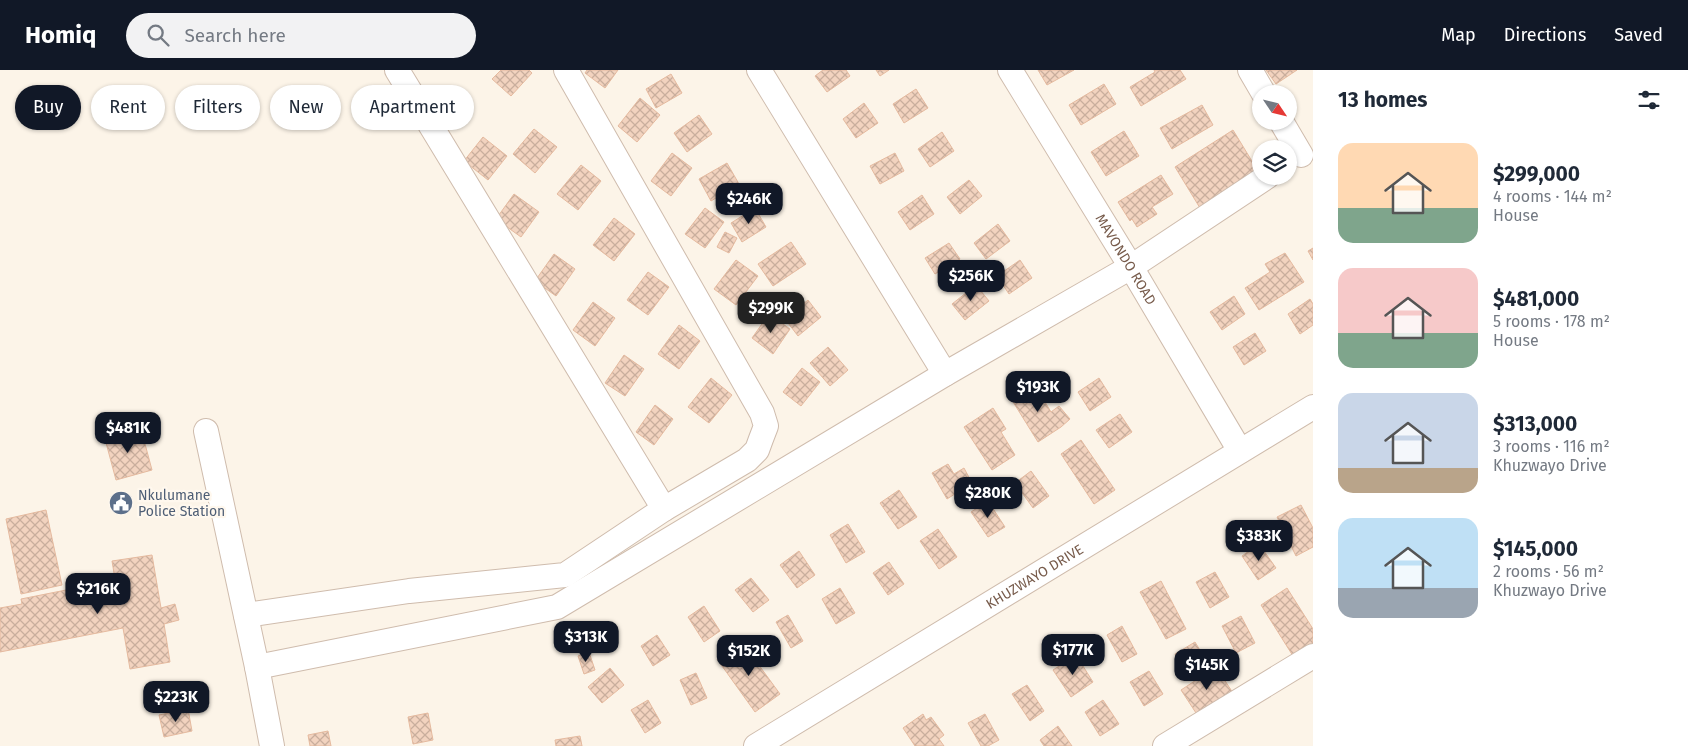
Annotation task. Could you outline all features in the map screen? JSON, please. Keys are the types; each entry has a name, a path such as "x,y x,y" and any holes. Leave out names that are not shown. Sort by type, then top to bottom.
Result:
{"street":[{"path":"397,70 664,509"},
{"path":"246,615 409,591 565,575 664,509 746,460 756,450 766,426 762,413 566,70"},
{"path":"759,70 945,374"},
{"name":"MAVONDO ROAD","path":"1010,70 1240,451"},
{"path":"1250,70 1259,85"},
{"path":"1286,130 1301,155"},
{"path":"257,667 557,606 945,374 1130,266 1254,185"},
{"name":"KHUZWAYO DRIVE","path":"756,746 1313,407"},
{"path":"206,430 272,746"},
{"path":"1165,746 1313,656"}],"building":[{"path":"501,70 529,70 532,73 511,96 492,79"},
{"path":"587,70 618,70 605,88 585,73"},
{"path":"823,70 846,70 850,76 827,92 815,76"},
{"path":"876,70 889,70 880,76"},
{"path":"1038,70 1074,70 1047,85"},
{"path":"1154,70 1180,70 1186,79 1141,106 1130,87 1155,72"},
{"path":"1266,70 1297,70 1276,84"},
{"path":"671,74 682,93 656,108 646,89"},
{"path":"1104,84 1116,104 1081,125 1069,105"},
{"path":"916,89 928,108 904,123 893,104"},
{"path":"640,98 660,115 637,142 618,126"},
{"path":"864,103 878,123 856,138 843,119"},
{"path":"1202,105 1213,125 1172,149 1160,128"},
{"path":"699,115 712,134 687,152 674,133"},
{"path":"534,129 557,147 535,173 513,154"},
{"path":"1233,130 1252,161 1252,175 1200,208 1175,167"},
{"path":"1124,131 1139,156 1106,176 1091,152"},
{"path":"942,132 954,151 930,167 918,149"},
{"path":"483,137 507,156 488,180 464,161"},
{"path":"672,153 692,168 671,196 651,181"},
{"path":"895,153 904,171 880,184 870,166"},
{"path":"727,163 739,184 711,201 699,179"},
{"path":"581,165 601,181 578,210 557,194"},
{"path":"1161,175 1173,194 1152,207 1157,214 1137,227 1132,219 1130,221 1118,202"},
{"path":"969,180 982,196 960,214 947,197"},
{"path":"514,194 539,212 521,237 496,219"},
{"path":"922,195 934,214 910,230 898,212"},
{"path":"705,208 724,222 705,248 685,234"},
{"path":"755,208 766,227 742,242 731,223"},
{"path":"614,218 635,234 614,261 593,245"},
{"path":"998,224 1010,241 986,259 974,243"},
{"path":"725,232 737,238 729,253 717,247"},
{"path":"791,242 806,264 773,286 758,264"},
{"path":"949,243 960,259 935,274 925,258"},
{"path":"1313,248 1313,260 1308,251"},
{"path":"1285,253 1304,282 1259,310 1245,288 1270,272 1265,264"},
{"path":"554,254 575,269 556,296 535,281"},
{"path":"736,260 758,276 736,305 714,289"},
{"path":"1020,260 1032,278 1009,294 997,276"},
{"path":"648,272 669,287 648,315 627,300"},
{"path":"976,285 989,301 965,320 952,304"},
{"path":"1234,296 1245,314 1222,330 1210,312"},
{"path":"1310,299 1313,304 1313,325 1300,334 1288,314"},
{"path":"808,300 821,317 798,336 785,319"},
{"path":"593,302 615,318 595,346 573,330"},
{"path":"769,314 790,329 773,354 752,338"},
{"path":"679,325 700,341 679,369 658,354"},
{"path":"1255,333 1266,351 1244,365 1233,347"},
{"path":"828,347 848,370 830,386 810,363"},
{"path":"624,355 644,369 625,396 605,383"},
{"path":"802,368 820,382 801,406 783,392"},
{"path":"711,378 732,395 709,423 688,407"},
{"path":"1099,378 1111,397 1090,411 1078,392"},
{"path":"1033,382 1051,412 1059,406 1070,419 1038,442 1010,397"},
{"path":"655,405 673,419 654,445 636,432"},
{"path":"993,408 1006,429 1001,432 1015,455 992,470 964,427"},
{"path":"1120,414 1132,432 1109,448 1096,430"},
{"path":"141,429 152,470 116,480 105,439"},
{"path":"1081,440 1115,490 1094,504 1061,454"},
{"path":"948,464 954,474 964,468 972,483 947,499 932,473"},
{"path":"1031,471 1049,496 1033,508 1015,483"},
{"path":"899,490 917,517 898,529 880,503"},
{"path":"988,501 1005,527 988,537 971,512"},
{"path":"1301,505 1313,528 1313,547 1296,556 1277,517"},
{"path":"46,510 62,585 21,594 6,519"},
{"path":"848,524 865,552 846,563 830,535"},
{"path":"938,529 957,557 939,569 920,541"},
{"path":"1259,544 1276,568 1258,580 1242,556"},
{"path":"799,551 815,575 797,588 780,565"},
{"path":"152,555 161,608 175,604 179,620 164,624 170,662 130,669 123,628 0,652 0,608 22,604 21,599 66,590 67,595 116,585 112,561"},
{"path":"889,562 904,584 888,595 873,573"},
{"path":"1215,572 1229,597 1210,608 1196,582"},
{"path":"751,578 769,600 753,612 735,590"},
{"path":"1161,581 1186,629 1166,639 1140,592"},
{"path":"840,588 855,613 836,624 822,599"},
{"path":"1287,588 1313,629 1313,644 1293,656 1261,605"},
{"path":"704,606 720,631 704,642 688,617"},
{"path":"788,615 803,641 791,648 776,622"},
{"path":"1241,616 1255,643 1236,653 1222,626"},
{"path":"1122,626 1137,654 1122,662 1107,635"},
{"path":"657,635 670,655 653,666 641,646"},
{"path":"742,642 780,694 755,712 717,659"},
{"path":"1195,642 1209,665 1190,678 1175,654"},
{"path":"589,652 595,670 584,674 578,656"},
{"path":"1076,655 1093,682 1071,697 1053,670"},
{"path":"1216,667 1233,693 1198,716 1181,690"},
{"path":"610,668 624,685 602,703 588,687"},
{"path":"1149,671 1163,694 1144,706 1130,682"},
{"path":"696,673 707,698 691,705 680,680"},
{"path":"1027,685 1044,711 1030,721 1012,694"},
{"path":"648,700 661,723 645,733 631,710"},
{"path":"1103,700 1119,724 1100,736 1085,712"},
{"path":"188,709 192,731 164,737 159,715"},
{"path":"428,713 433,740 413,744 408,717"},
{"path":"923,714 926,720 931,717 944,735 939,739 944,746 915,746 903,728"},
{"path":"985,714 999,740 988,746 981,746 968,723"},
{"path":"1058,726 1072,746 1044,746 1040,740"},
{"path":"328,731 331,746 310,746 308,735"},
{"path":"580,736 582,746 556,746 555,740"}],"place":[{"name":"Nkulumane Police Station","path":"121,503"}]}
